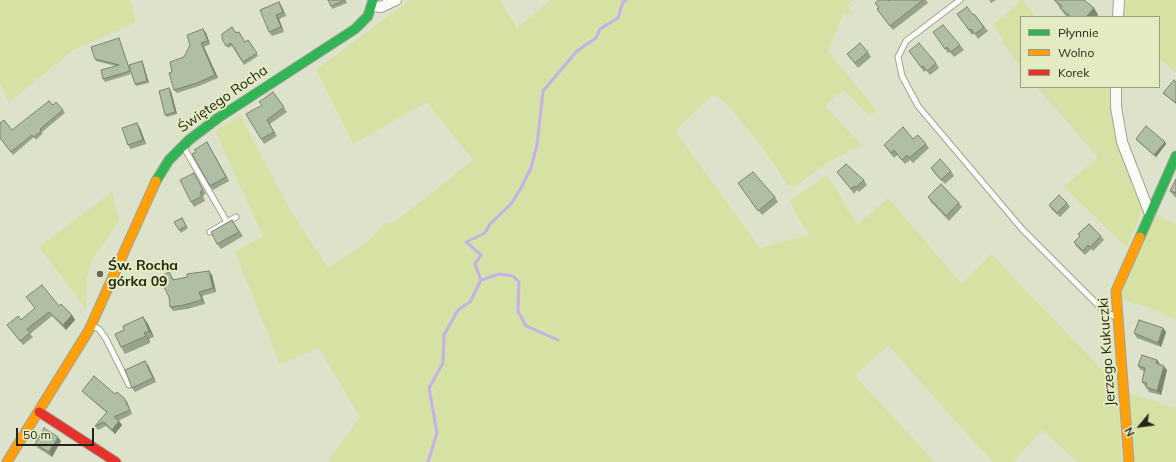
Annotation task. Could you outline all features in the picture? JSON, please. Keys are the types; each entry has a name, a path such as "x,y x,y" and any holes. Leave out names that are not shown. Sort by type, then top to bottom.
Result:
{"street":[{"path":"373,3 381,7 396,0"},
{"path":"1118,16 1119,0"},
{"name":"Świętego Rocha","path":"8,462 92,326 150,188 169,160 183,145 236,106 355,29 368,16 373,3"},
{"path":"1116,88 1116,107 1122,142 1150,214"},
{"name":"Jerzego Kukuczki","path":"1129,462 1116,291 1176,156"},
{"path":"39,412 116,462"}],"lane":[{"path":"960,0 906,41 898,56 902,76 918,106 1022,229 1104,311 1117,317"},
{"path":"183,145 227,222"},
{"path":"210,232 236,217"},
{"path":"92,326 99,330 106,339 129,385"}],"path":[{"path":"1007,44 1020,61"},
{"path":"1042,88 1060,111 1126,181 1138,185"}],"green space":[{"path":"0,0 131,0 136,22 72,51 9,102 0,83"},
{"path":"410,0 435,0 441,10 436,0 500,0 517,28 551,0 854,0 847,5 854,13 843,14 828,51 877,111 869,115 843,90 825,106 863,147 853,149 829,162 794,187 787,184 764,149 723,100 713,95 675,131 760,248 809,235 789,201 826,176 837,189 846,208 858,224 888,198 962,284 991,254 1110,378 1117,380 1122,462 1078,462 1042,430 1013,462 994,462 976,444 888,345 855,376 935,462 327,462 360,417 319,348 280,364 235,252 263,236 215,131 240,115 289,208 328,268 370,240 383,225 396,221 473,160 427,102 353,144 316,70"},
{"path":"1022,0 1035,16 1020,16 1020,67 1003,43 1005,42 993,25"},
{"path":"1123,0 1176,0 1176,72 1160,59 1160,16 1122,16"},
{"path":"1037,88 1110,88 1112,91 1112,104 1124,163 1141,205 1140,217 1127,247 1064,187 1098,157"},
{"path":"112,192 120,220 94,257 87,276 86,308 39,247"},
{"path":"1158,215 1176,224 1176,320 1150,308 1122,300 1125,284 1153,218"},
{"path":"1127,392 1176,409 1176,462 1135,462"}],"building":[{"path":"328,0 345,0 331,6"},
{"path":"879,0 923,0 890,26 877,9 879,8 875,3"},
{"path":"1084,0 1094,8 1087,16 1070,16 1060,8 1062,6 1055,1"},
{"path":"279,2 283,12 276,15 281,27 269,32 260,10"},
{"path":"967,7 984,27 975,34 971,29 969,30 957,14"},
{"path":"943,25 960,45 951,52 947,47 945,49 933,32"},
{"path":"232,27 236,33 239,32 245,42 248,40 257,53 243,62 231,43 226,46 222,39 222,34"},
{"path":"203,29 208,41 201,43 215,75 197,83 174,90 169,73 172,72 170,62 184,57 190,45 187,35"},
{"path":"119,38 130,71 103,79 101,70 119,65 95,59 91,47"},
{"path":"860,43 868,52 855,63 847,54"},
{"path":"919,43 936,63 927,71 923,66 921,67 909,51"},
{"path":"142,61 147,81 135,84 129,65"},
{"path":"1174,80 1176,82 1176,103 1163,93"},
{"path":"169,88 175,112 165,115 159,91"},
{"path":"273,92 284,107 267,120 274,132 261,139 246,114 262,105 259,102"},
{"path":"49,101 53,105 56,102 63,110 40,129 41,131 34,137 32,135 11,152 0,138 0,123 4,120 12,130"},
{"path":"137,123 143,140 128,145 122,128"},
{"path":"1146,126 1165,142 1154,155 1136,139"},
{"path":"903,127 913,139 918,135 926,144 909,158 907,155 902,160 894,150 891,153 884,145"},
{"path":"207,142 226,177 210,186 192,154 196,152 194,150"},
{"path":"940,159 951,171 941,180 931,168"},
{"path":"846,164 864,180 856,187 854,186 851,189 837,172"},
{"path":"753,172 775,197 758,211 738,183"},
{"path":"194,173 203,190 200,192 202,196 191,202 180,180"},
{"path":"1176,179 1176,193 1170,191"},
{"path":"941,184 959,203 946,216 928,197"},
{"path":"1059,195 1067,203 1057,213 1049,205"},
{"path":"182,218 186,226 179,230 174,222"},
{"path":"232,220 239,232 217,244 211,232"},
{"path":"1089,224 1101,236 1090,247 1088,245 1083,251 1074,242 1080,236 1078,234"},
{"path":"209,271 213,288 199,292 202,300 170,307 169,297 159,277 169,272 173,280 187,277 187,274"},
{"path":"42,285 59,306 61,304 72,315 63,325 49,312 27,329 30,333 20,341 7,325 18,316 21,320 35,308 26,297"},
{"path":"143,317 149,331 144,333 146,336 121,347 115,334 124,330 123,326"},
{"path":"1139,320 1163,328 1158,343 1134,333"},
{"path":"1142,355 1157,360 1156,363 1164,366 1157,391 1146,387 1147,383 1142,382 1145,368 1138,366"},
{"path":"145,361 153,378 132,388 125,370"},
{"path":"94,376 115,394 117,392 124,398 130,410 114,417 119,421 112,430 104,422 95,426 107,412 82,391"},
{"path":"44,428 58,437 49,452 35,444"}],"waterway":[{"path":"428,462 437,433 429,388 443,363 444,335 458,310 470,302 481,280 475,264 481,255 466,242 485,233 490,224 511,204 521,188 531,168 537,145 543,91 577,51 596,38 600,29 618,18 623,2 626,0"},
{"path":"481,280 499,274 513,276 519,282 518,311 526,326 558,340"}],"traffic: fast":[{"path":"156,181 169,160 189,140 218,118 355,29 368,16 373,0"},
{"path":"1140,237 1176,156"}],"traffic: slow":[{"path":"7,462 89,330 156,181"},
{"path":"1129,462 1116,291 1140,237"}],"traffic: jam":[{"path":"39,412 116,462"}],"place":[{"name":"Św. Rocha górka 09","path":"100,274"}]}
